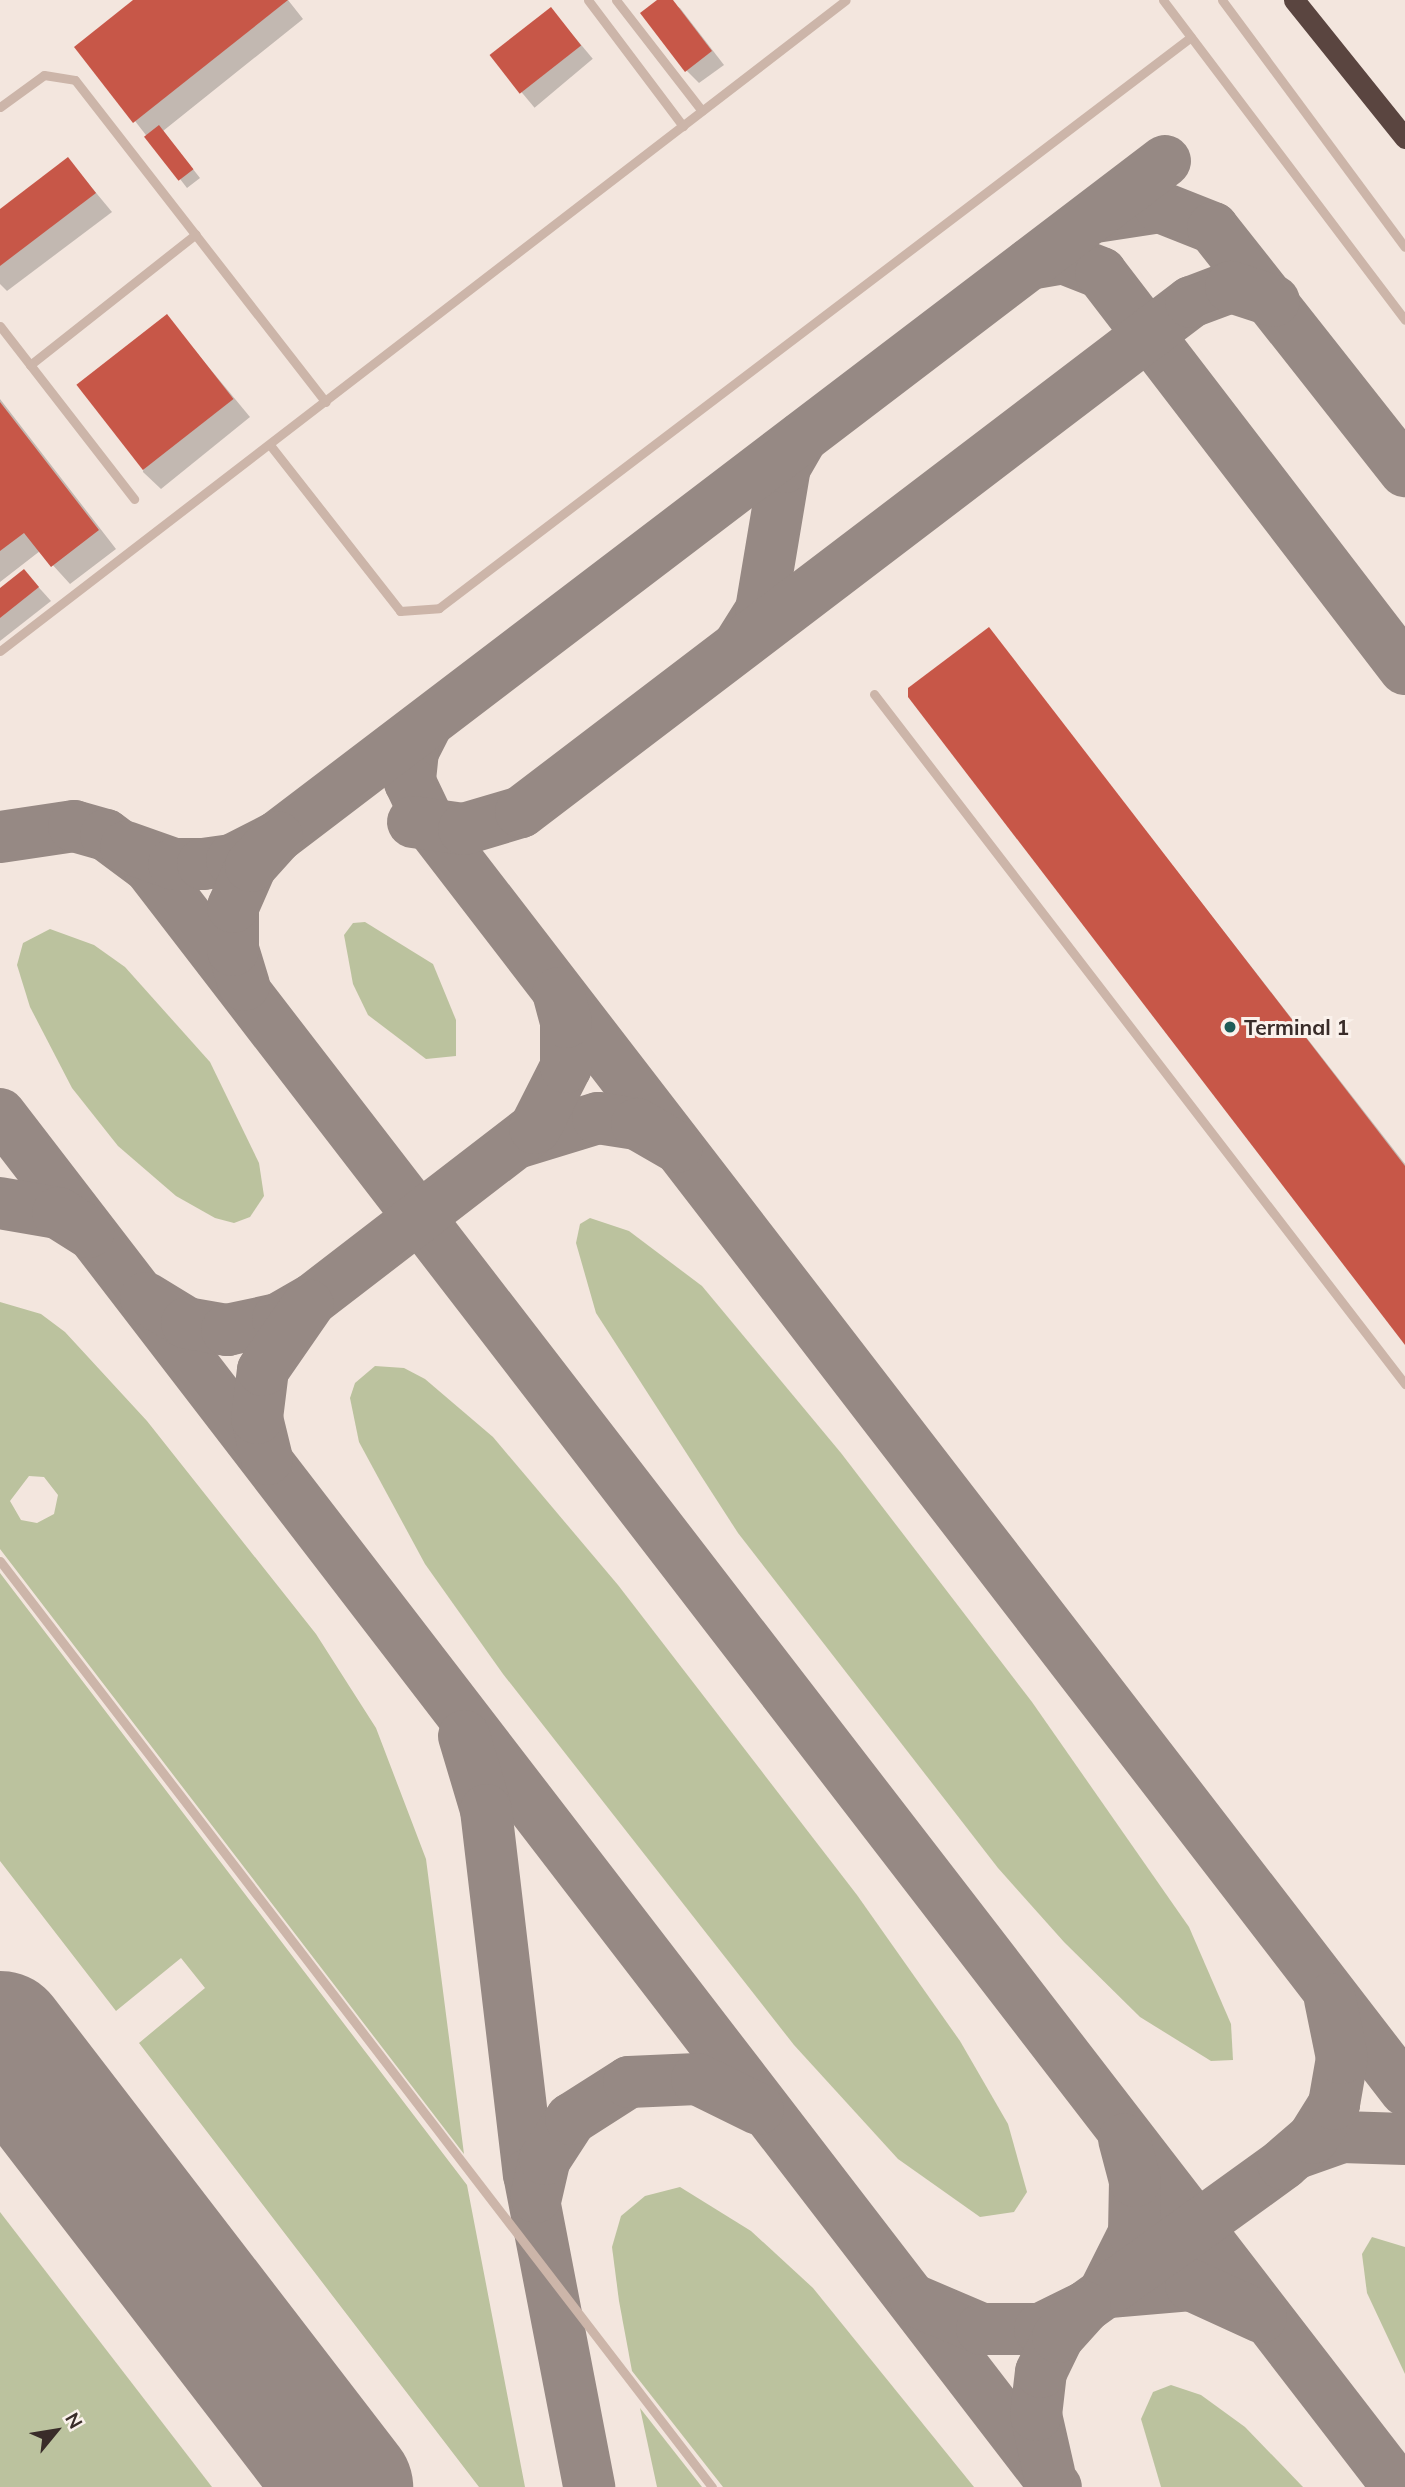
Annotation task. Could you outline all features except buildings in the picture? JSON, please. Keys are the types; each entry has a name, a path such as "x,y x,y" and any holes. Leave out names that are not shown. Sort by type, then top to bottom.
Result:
{"highway":[{"path":"1294,0 1405,138"}],"lane":[{"path":"588,0 683,126"},
{"path":"616,0 702,111"},
{"path":"0,651 846,0"},
{"path":"1163,0 1405,320"},
{"path":"1222,0 1405,247"},
{"path":"270,445 400,611 439,608 1191,37"},
{"path":"0,107 44,75 75,80 326,402"},
{"path":"30,365 196,234"},
{"path":"0,326 134,499"},
{"path":"874,694 1405,1384"},
{"path":"0,1561 712,2487"}],"green space":[{"path":"365,922 433,964 456,1020 456,1056 426,1059 368,1015 353,984 344,935 353,923"},
{"path":"50,929 94,945 125,967 210,1062 259,1163 264,1196 250,1217 234,1223 215,1218 176,1196 118,1146 72,1088 30,1007 17,965 23,943"},
{"path":"590,1218 629,1231 702,1286 841,1453 1032,1702 1189,1927 1231,2024 1233,2060 1211,2061 1140,2017 1064,1942 998,1868 738,1533 596,1313 576,1243 580,1224"},
{"path":"0,1302 41,1314 65,1332 147,1421 316,1634 376,1728 426,1859 464,2154 0,1549","holes":["29,1476 44,1477 58,1495 54,1514 37,1523 21,1520 10,1501"]},
{"path":"375,1366 404,1368 425,1379 493,1437 618,1585 857,1895 960,2041 1008,2124 1027,2192 1014,2212 980,2217 898,2159 794,2045 503,1674 425,1564 359,1442 350,1398 355,1383"},
{"path":"0,1573 467,2185 525,2487 479,2487 139,2043 205,1988 181,1958 116,2011 0,1861"},
{"path":"680,2187 751,2231 813,2288 974,2487 723,2487 632,2371 619,2301 612,2247 621,2216 645,2196"},
{"path":"0,2212 212,2487 0,2487"},
{"path":"1372,2237 1405,2247 1405,2374 1367,2293 1362,2254"},
{"path":"1171,2385 1201,2395 1245,2427 1303,2487 1161,2487 1141,2419 1153,2392"},
{"path":"640,2408 702,2487 657,2487"}],"taxiway":[{"path":"126,847 174,864 203,864 232,860 277,837 1165,161"},
{"path":"1095,217 1160,207 1213,228 1405,471"},
{"path":"1030,264 1063,258 1101,273 1405,669"},
{"path":"413,822 464,829 521,812 1191,302 1231,287 1274,301"},
{"path":"739,645 761,610 785,467 802,438"},
{"path":"427,724 413,751 410,782 431,826 1405,2090"},
{"path":"0,837 74,826 106,835 149,867 1398,2487"},
{"path":"244,985 233,950 233,907 251,866 277,837"},
{"path":"146,1298 187,1323 227,1330 278,1319 313,1299 535,1128 566,1067 566,1022 558,993"},
{"path":"0,1114 1056,2487"},
{"path":"520,1142 598,1118 637,1124 677,1147"},
{"path":"0,1203 58,1213 88,1232"},
{"path":"267,1459 257,1418 263,1370 308,1305"},
{"path":"464,1736 486,1810 529,2174 589,2487"},
{"path":"916,2301 982,2329 1040,2329 1085,2307 1283,2164 1313,2138 1334,2104 1342,2058 1330,1999"},
{"path":"536,2197 545,2159 571,2119 629,2082 697,2079 758,2109"},
{"path":"1297,2153 1342,2137 1405,2139"},
{"path":"1105,2291 1134,2233 1135,2181 1124,2139"},
{"path":"1109,2292 1191,2285 1261,2317"},
{"path":"1049,2472 1036,2415 1041,2372 1058,2337 1085,2307"}],"runway":[{"path":"0,2037 346,2487"}],"place":[{"name":"Terminal 1","path":"1230,1027"}]}
